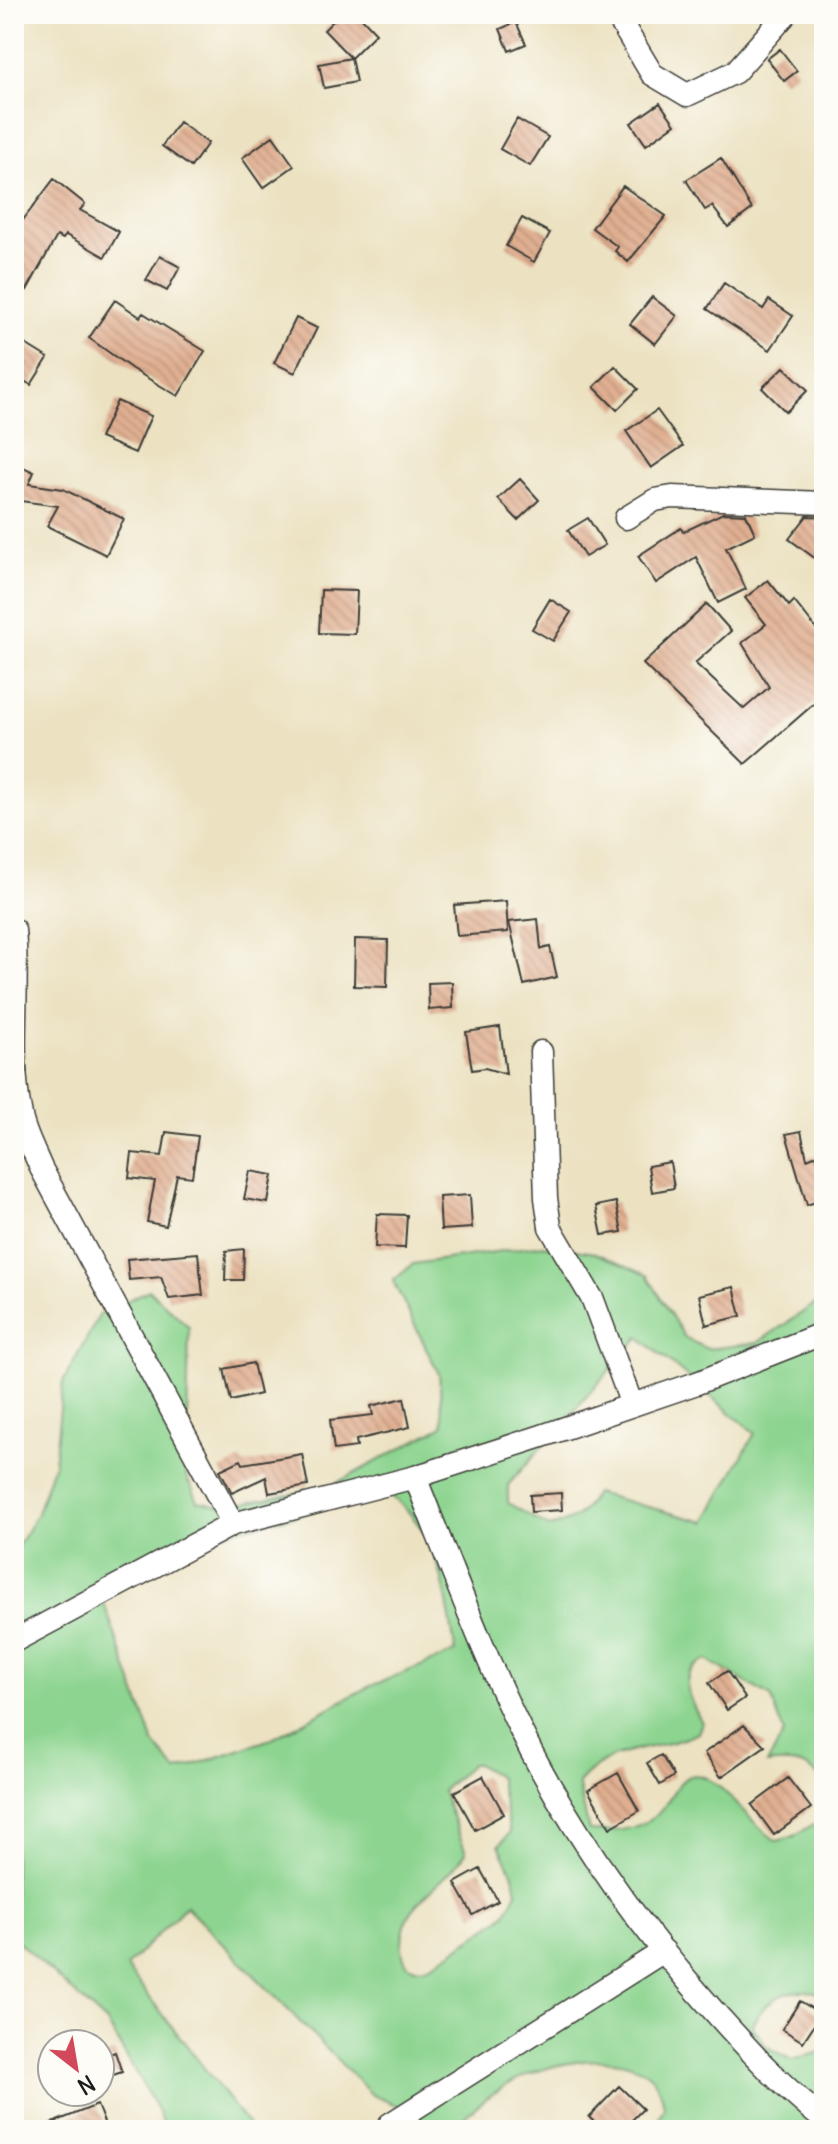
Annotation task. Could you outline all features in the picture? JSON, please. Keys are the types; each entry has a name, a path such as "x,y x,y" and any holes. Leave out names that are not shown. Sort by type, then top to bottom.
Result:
{"street":[{"path":"616,14 652,74 687,95 735,72 786,14"},
{"path":"626,518 655,500 672,497 824,503"},
{"path":"14,930 18,1118 75,1233 233,1524"},
{"path":"541,1052 546,1198 550,1227 593,1300 632,1405"},
{"path":"14,1641 233,1524 415,1477 632,1405 824,1333"},
{"path":"415,1477 484,1649 531,1751 588,1850 664,1951 784,2089 824,2120"},
{"path":"390,2124 664,1951"}],"green space":[{"path":"543,1245 595,1253 647,1275 685,1338 707,1349 757,1343 824,1298 824,1783 799,1764 767,1764 784,1733 771,1697 707,1660 697,1665 687,1679 689,1696 702,1723 698,1733 606,1760 578,1783 589,1831 623,1830 646,1822 660,1812 682,1781 698,1775 716,1784 777,1841 792,1837 824,1818 824,1994 801,1991 781,1995 765,2007 752,2025 766,2046 792,2060 824,2051 824,2130 652,2130 664,2109 659,2088 647,2074 631,2065 590,2060 548,2068 512,2082 470,2112 463,2119 463,2130 421,2130 401,2107 372,2095 186,1906 126,1967 252,2130 164,2130 159,2113 116,2039 116,2028 110,2028 14,1938 14,1552 36,1516 54,1463 63,1382 100,1314 149,1290 189,1327 186,1476 198,1501 225,1507 331,1486 443,1426 439,1374 393,1281 413,1264","holes":["639,1337 755,1433 705,1522 595,1493 576,1516 549,1527 508,1503 508,1485","387,1493 405,1509 430,1544 438,1564 456,1652 366,1688 274,1738 176,1771 153,1741 101,1595 207,1537","471,1764 477,1764 499,1778 510,1833 499,1845 514,1876 517,1892 507,1912 467,1942 429,1966 410,1966 402,1953 403,1934 409,1916 466,1852 442,1791"]}],"building":[{"path":"340,14 358,14 376,33 351,58 324,30"},
{"path":"516,22 526,44 509,51 500,29"},
{"path":"780,49 797,71 784,81 767,59"},
{"path":"351,58 356,82 324,88 319,64"},
{"path":"660,103 675,124 646,145 631,123"},
{"path":"517,119 548,137 530,166 500,149"},
{"path":"179,122 208,143 191,167 162,146"},
{"path":"273,136 294,166 263,188 242,158"},
{"path":"721,158 752,209 728,227 712,206 705,210 686,180"},
{"path":"54,179 85,204 80,210 119,232 105,257 66,235 63,239 57,236 27,290 14,282 24,266 14,260 14,232"},
{"path":"623,186 666,216 628,262 615,251 618,247 592,228"},
{"path":"522,218 550,233 534,262 506,246"},
{"path":"160,256 180,267 167,291 146,280"},
{"path":"724,283 763,309 769,300 793,316 770,350 707,309"},
{"path":"652,297 677,316 655,344 630,324"},
{"path":"115,300 140,317 143,313 205,351 178,396 132,369 89,338"},
{"path":"296,318 317,328 295,373 274,363"},
{"path":"14,337 48,358 31,385 14,375"},
{"path":"615,366 638,389 617,410 594,387"},
{"path":"784,367 808,390 786,412 762,388"},
{"path":"117,401 151,416 135,453 100,438"},
{"path":"657,410 683,446 651,468 626,431"},
{"path":"14,463 34,472 29,484 63,489 124,519 106,555 47,526 58,506 21,501 14,517"},
{"path":"520,479 539,500 518,520 498,499"},
{"path":"723,513 746,514 755,534 726,548 746,589 718,603 696,557 656,583 638,556 681,528 683,532"},
{"path":"807,516 824,517 824,549 816,559 789,539"},
{"path":"588,518 605,545 585,557 568,530"},
{"path":"768,580 789,606 794,601 824,639 824,695 745,764 643,664 707,604 731,631 695,663 744,709 769,687 742,643 766,624 745,598"},
{"path":"321,590 357,591 355,634 319,633"},
{"path":"550,599 571,612 553,641 532,629"},
{"path":"506,901 508,932 457,936 454,905"},
{"path":"538,919 541,949 550,947 557,977 524,985 509,922"},
{"path":"355,939 388,940 387,987 354,986"},
{"path":"452,982 453,1008 429,1010 428,983"},
{"path":"500,1027 506,1074 485,1068 472,1070 466,1032"},
{"path":"801,1131 807,1159 824,1152 824,1199 807,1205 786,1134"},
{"path":"166,1132 198,1136 192,1177 177,1175 166,1226 147,1222 155,1181 129,1178 132,1153 162,1156"},
{"path":"670,1162 674,1188 652,1192 648,1166"},
{"path":"250,1171 273,1175 268,1203 244,1199"},
{"path":"470,1195 472,1228 441,1230 439,1197"},
{"path":"616,1202 622,1232 602,1235 596,1206"},
{"path":"377,1214 407,1215 405,1248 375,1247"},
{"path":"244,1249 243,1280 225,1280 226,1251"},
{"path":"198,1253 203,1295 169,1299 161,1277 129,1280 127,1259"},
{"path":"734,1287 741,1316 706,1325 699,1295"},
{"path":"253,1363 260,1394 231,1401 224,1369"},
{"path":"404,1398 410,1427 356,1440 357,1447 334,1450 330,1420 373,1415 371,1406"},
{"path":"302,1454 308,1486 269,1493 266,1477 232,1493 220,1470 241,1460 243,1464"},
{"path":"561,1493 562,1510 531,1512 530,1495"},
{"path":"727,1671 745,1698 727,1710 709,1683"},
{"path":"744,1725 765,1746 721,1777 704,1753"},
{"path":"661,1755 674,1776 660,1785 647,1763"},
{"path":"618,1773 639,1811 610,1828 588,1790"},
{"path":"483,1776 504,1814 475,1830 454,1792"},
{"path":"788,1778 811,1808 774,1835 752,1805"},
{"path":"480,1869 498,1901 473,1915 455,1883"},
{"path":"800,2001 821,2014 803,2042 782,2029"},
{"path":"116,2055 122,2072 116,2074"},
{"path":"619,2086 643,2109 622,2130 602,2130 589,2117"},
{"path":"90,2108 98,2108 107,2130 37,2130"}]}
